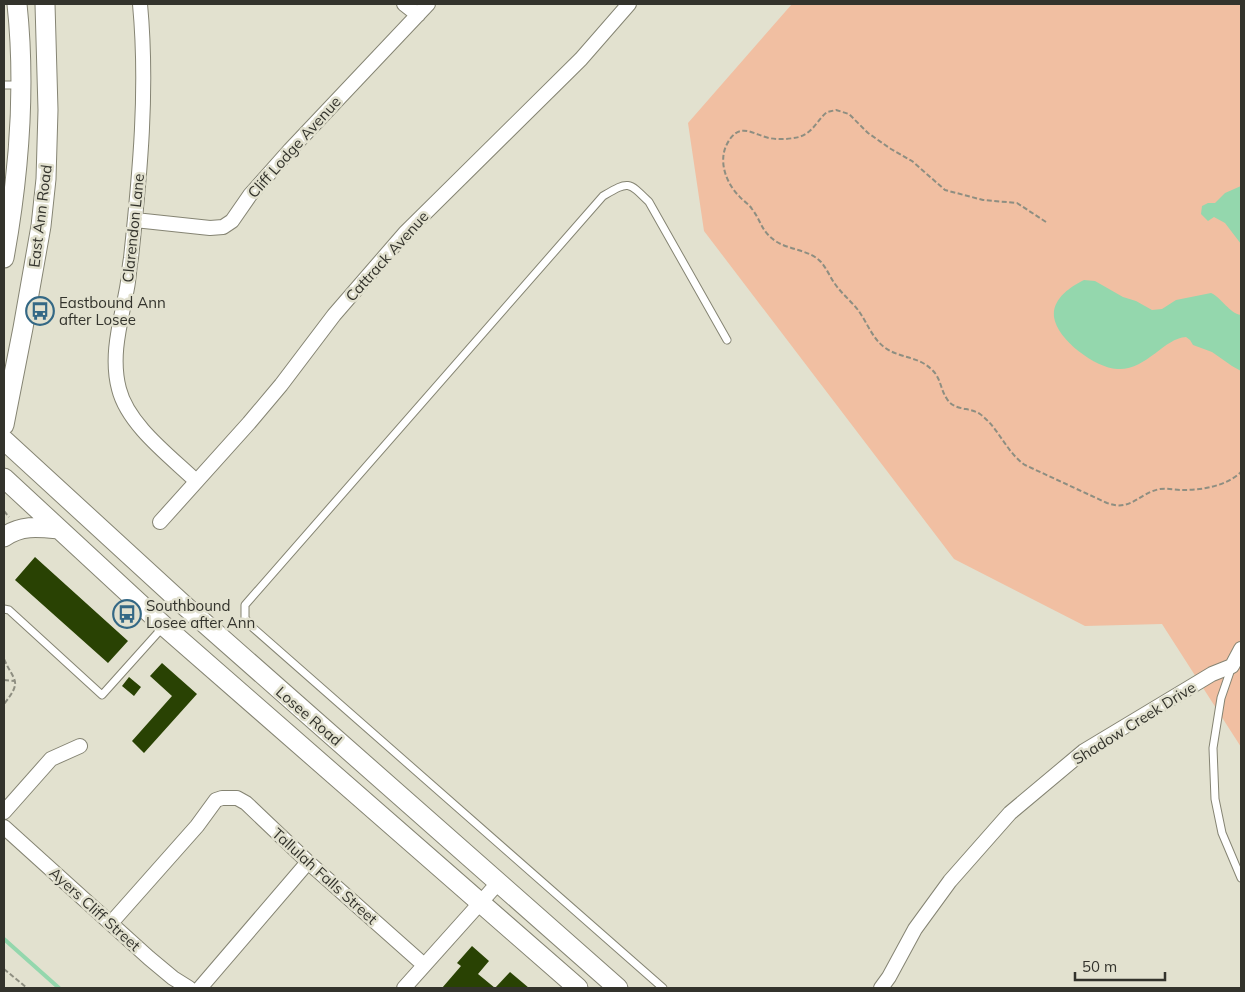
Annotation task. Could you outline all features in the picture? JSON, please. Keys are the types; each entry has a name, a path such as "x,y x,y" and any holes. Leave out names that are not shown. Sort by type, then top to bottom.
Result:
{"main road":[{"name":"East Ann Road","path":"4,258 8,203 20,132 12,85 20,51 17,4"},
{"name":"East Ann Road","path":"4,425 41,226 46,179 48,85 45,4"},
{"path":"12,85 48,85"},
{"name":"Losee Road","path":"4,440 185,606 618,988"},
{"name":"Losee Road","path":"4,478 164,626 578,988"},
{"path":"4,537 18,529 35,527 58,529"}],"street":[{"name":"Clarendon Lane","path":"140,4 143,40 144,108 135,220 127,286 116,346 115,371 119,390 130,414 142,429 196,481"},
{"path":"404,4 418,15"},
{"name":"Cliff Lodge Avenue","path":"135,220 210,228 223,226 232,221 250,195 290,150 428,4"},
{"name":"Cattrack Avenue","path":"160,522 216,461 281,385 334,315 405,233 581,59 629,4"},
{"path":"1232,666 1241,649"},
{"name":"Shadow Creek Drive","path":"881,988 915,929 950,881 1010,813 1084,751 1212,674 1232,666"},
{"path":"4,812 51,759 80,746"},
{"name":"Tallulah Falls Street","path":"111,924 197,826 216,800 237,798 246,803 308,862 424,965"},
{"name":"Ayers Cliff Street","path":"4,828 167,973 189,988"},
{"path":"200,988 308,862"},
{"path":"404,988 498,883"}],"lane":[{"path":"664,988 251,626 245,618 245,605 603,196 622,185 634,187 649,202 727,340"},
{"path":"4,609 8,610 102,695 164,626"},
{"path":"1232,666 1221,698 1213,757 1215,799 1222,833 1241,878"}],"path":[{"path":"1046,222 1017,203 983,200 945,190 912,161 882,143 868,133 854,118 840,110 827,112 811,131 801,136 773,139 753,131 739,132 730,140 724,153 724,169 727,179 737,194 752,208 767,235 785,246 816,258 858,311 881,345 893,353 914,358 929,367 936,374 951,404 976,412 986,419 999,433 1015,457 1025,465 1106,503 1121,506 1158,490 1185,490 1213,486 1232,479 1241,472"},
{"path":"4,659 16,681 15,687 4,704"},
{"path":"4,680 16,681"},
{"path":"4,969 26,988"}],"shaded area":[{"path":"792,4 1241,4 1241,747 1162,624 1085,626 954,559 704,231 688,123"},
{"path":"1241,186 1241,244 1225,223 1214,217 1208,221 1201,214 1202,206 1208,203 1215,203 1225,193"},
{"path":"1084,280 1095,281 1123,297 1136,301 1152,310 1162,309 1176,300 1211,293 1237,314 1241,315 1241,371 1212,352 1193,345 1186,337 1170,343 1137,365 1117,369 1099,364 1079,351 1062,335 1054,317 1056,305 1063,294"}],"building":[{"path":"35,557 128,641 108,663 15,580"},
{"path":"162,663 197,694 144,753 132,741 172,696 150,676"},
{"path":"129,677 141,687 134,696 122,686"},
{"path":"472,946 489,961 478,974 495,988 442,988 461,966 457,963"},
{"path":"510,972 529,988 495,988"}],"waterway":[{"path":"4,939 59,988"}],"place":[{"name":"Eastbound Ann after Losee","path":"40,311"},
{"name":"Southbound Losee after Ann","path":"127,614"}]}
